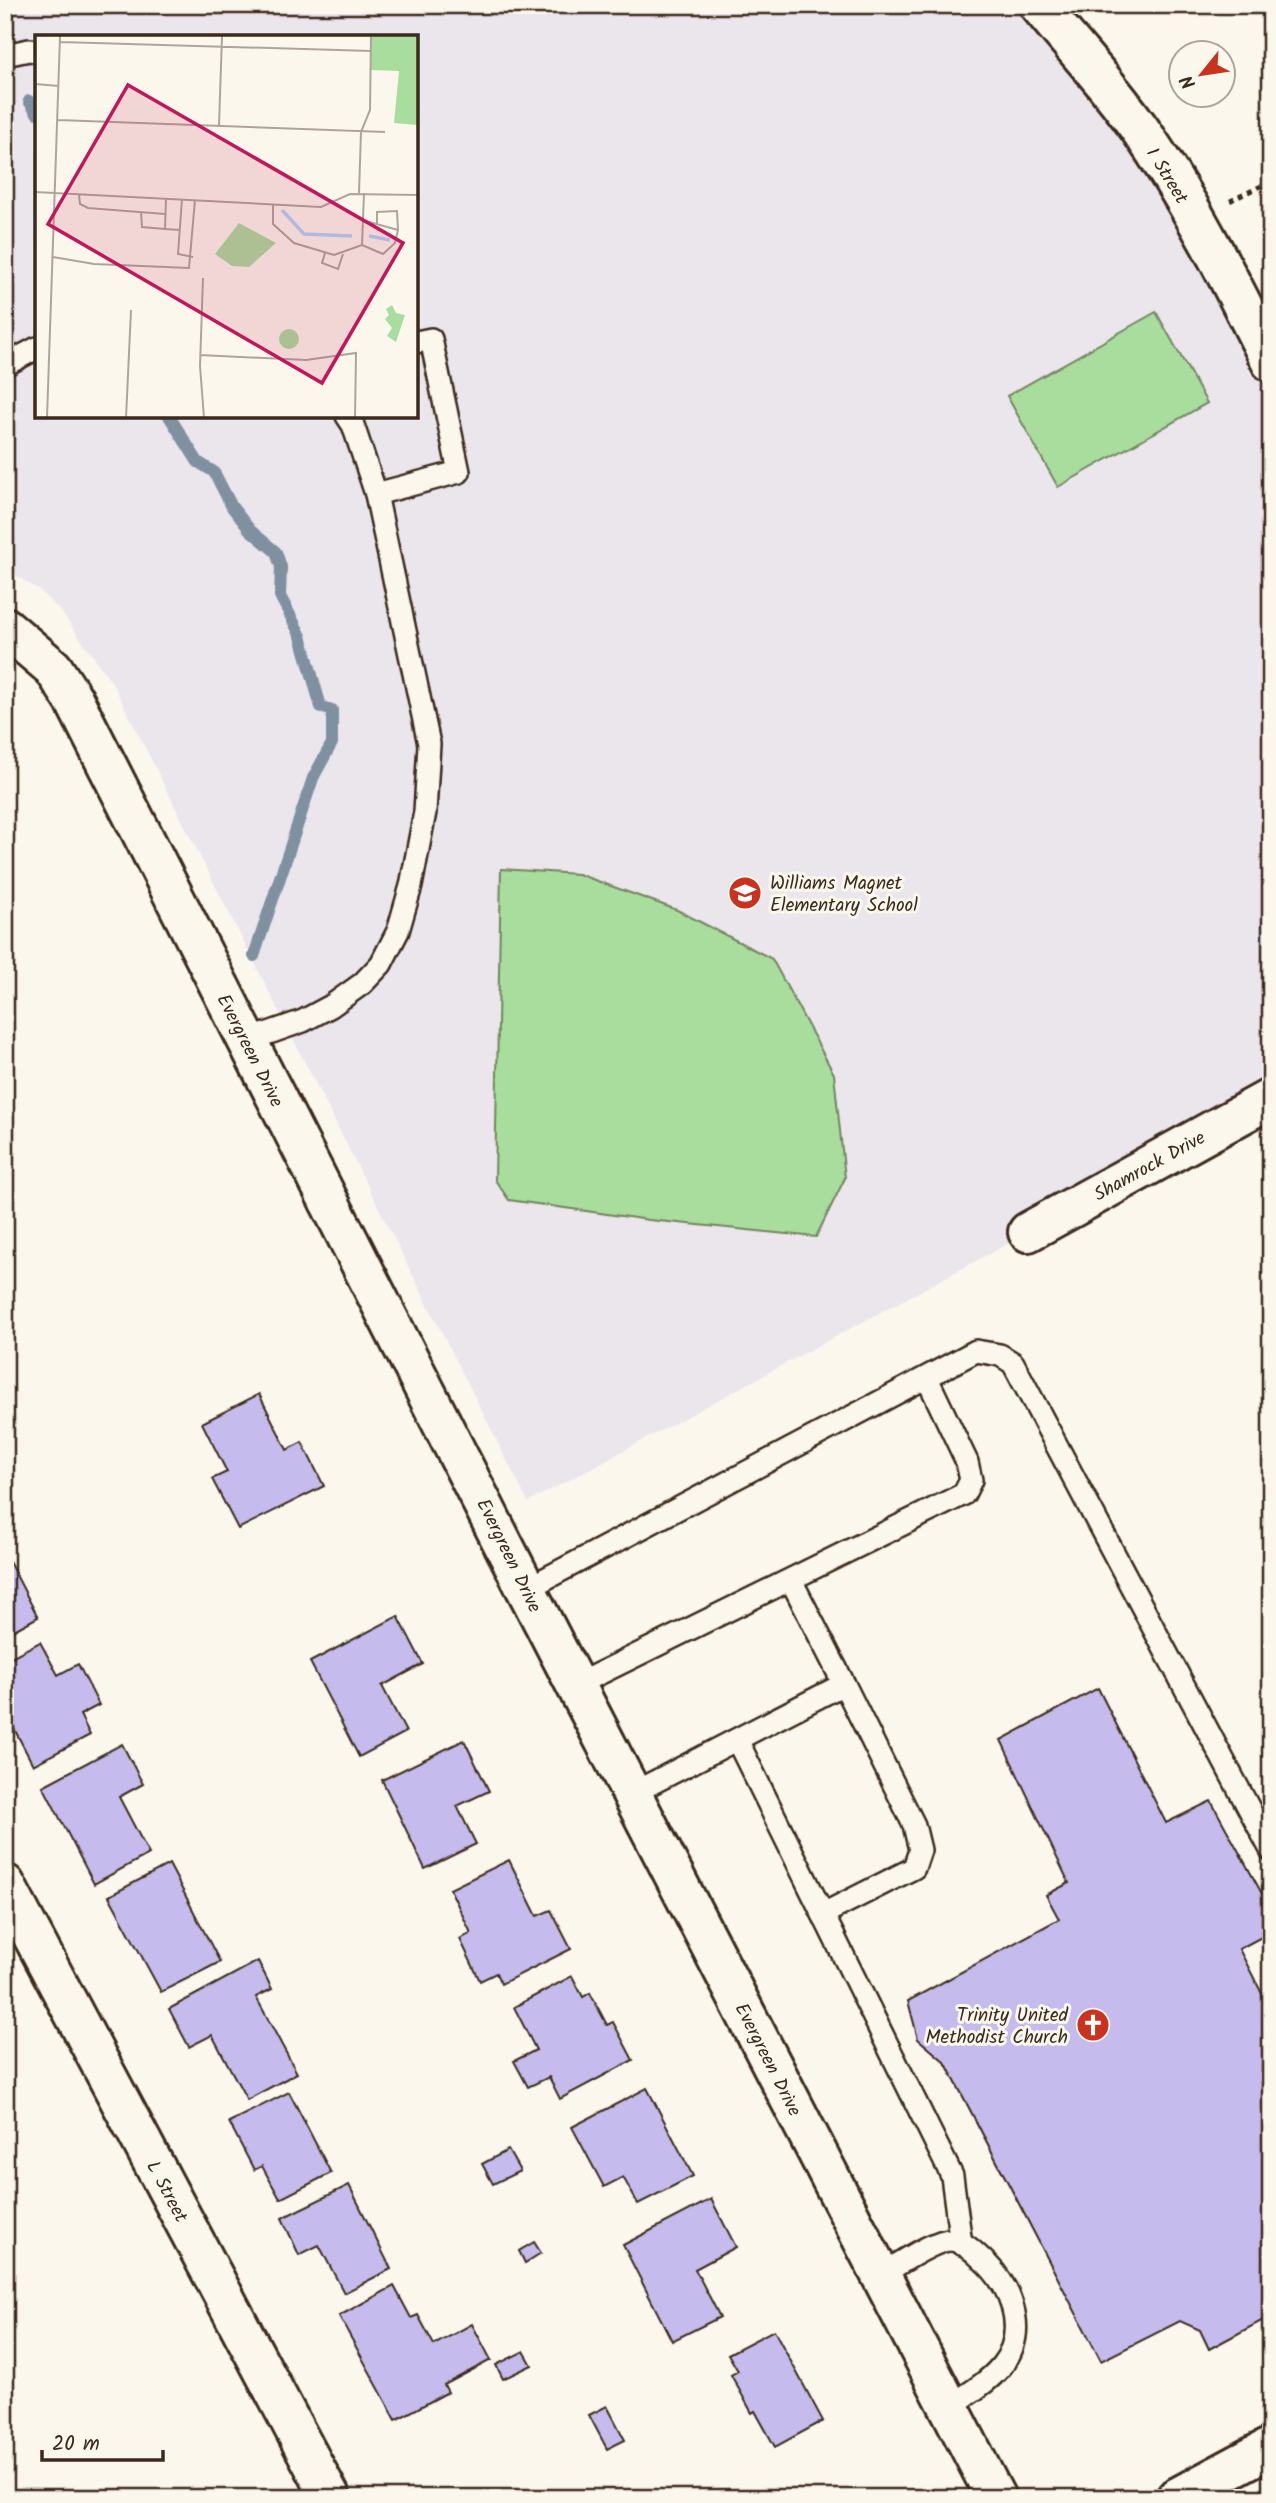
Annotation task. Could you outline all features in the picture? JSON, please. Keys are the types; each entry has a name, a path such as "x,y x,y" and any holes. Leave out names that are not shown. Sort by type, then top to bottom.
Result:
{"street":[{"name":"I Street","path":"1039,5 1115,95 1146,139 1183,198 1271,362"},
{"name":"Evergreen Drive","path":"5,627 53,668 74,700 631,1794 996,2498"},
{"name":"Shamrock Drive","path":"1028,1232 1271,1098"},
{"name":"L Street","path":"5,1884 331,2498"},
{"path":"1176,2498 1271,2447"}],"lane":[{"path":"5,55 35,51"},
{"path":"376,494 459,472 431,339 418,342"},
{"path":"5,365 35,349"},
{"path":"246,1041 303,1021 331,1006 363,984 380,964 398,931 411,886 425,812 429,744 376,494 348,418"},
{"path":"526,1589 976,1351 1000,1355 1013,1363 1271,1850"},
{"path":"576,1685 964,1494 971,1480 967,1462 927,1378"},
{"path":"791,1580 914,1825 920,1850 914,1868 823,1914"},
{"path":"631,1794 844,1684"},
{"path":"737,1740 952,2176 961,2244"},
{"path":"880,2275 937,2244 953,2240 969,2247 996,2273 1008,2292 1017,2323 1015,2339 1005,2363 986,2383 948,2407"}],"shaded area":[{"name":"Williams Magnet Elementary School","path":"5,5 1039,5 1146,139 1271,376 1271,1102 528,1502 113,684 62,613 40,591 5,568"}],"green space":[{"path":"1156,312 1207,403 1058,487 1007,396"},
{"path":"501,869 578,874 677,910 772,959 834,1074 845,1178 816,1237 649,1220 509,1200 495,1180"}],"building":[{"path":"259,1394 287,1450 302,1442 324,1486 238,1529 212,1479 227,1472 202,1423"},
{"path":"5,1554 38,1617 5,1635"},
{"path":"398,1616 423,1664 382,1686 406,1732 359,1757 310,1662"},
{"path":"40,1642 58,1675 78,1664 99,1705 80,1715 90,1735 33,1765 9,1719 14,1716 5,1699 5,1660"},
{"name":"Trinity United Methodist Church","path":"1098,1688 1166,1823 1211,1801 1271,1910 1271,1932 1239,1949 1271,2011 1271,2316 1209,2349 1200,2330 1180,2321 1101,2361 945,2062 918,2039 908,2001 1059,1919 1046,1895 1069,1883 1001,1740"},
{"path":"464,1740 489,1791 457,1806 476,1844 425,1869 382,1780"},
{"path":"122,1744 143,1784 119,1797 149,1854 94,1884 43,1786"},
{"path":"509,1860 537,1916 551,1910 571,1949 501,1984 496,1973 480,1981 460,1939 471,1933 450,1889"},
{"path":"169,1864 220,1962 161,1992 109,1896"},
{"path":"258,1961 272,1989 256,1997 297,2073 247,2100 212,2035 189,2047 169,2009"},
{"path":"572,1976 583,1997 590,1993 607,2025 613,2022 633,2060 560,2099 549,2077 528,2087 514,2061 536,2050 514,2007"},
{"path":"647,2088 693,2176 638,2204 623,2177 604,2187 572,2127"},
{"path":"289,2092 331,2173 280,2199 262,2166 254,2170 229,2122"},
{"path":"508,2150 520,2171 493,2184 482,2164"},
{"path":"349,2185 391,2269 344,2293 319,2245 299,2255 282,2218"},
{"path":"711,2199 736,2247 695,2269 720,2317 672,2341 623,2245"},
{"path":"534,2242 541,2253 525,2263 519,2251"},
{"path":"394,2286 411,2318 418,2315 434,2345 472,2324 491,2360 444,2385 448,2392 396,2420 339,2316"},
{"path":"774,2330 823,2421 775,2447 731,2375 738,2371 728,2354"},
{"path":"524,2351 532,2365 503,2379 496,2365"},
{"path":"607,2406 625,2440 607,2449 589,2415"}],"waterway":[{"path":"29,101 35,110"},
{"path":"170,418 198,462 214,472 232,507 250,530 276,552 281,567 280,596 301,636 321,707 332,710 332,743 313,778 254,956"}],"place":[{"name":"Williams Magnet Elementary School","path":"745,893"},
{"name":"Trinity United Methodist Church","path":"1093,2025"}]}
